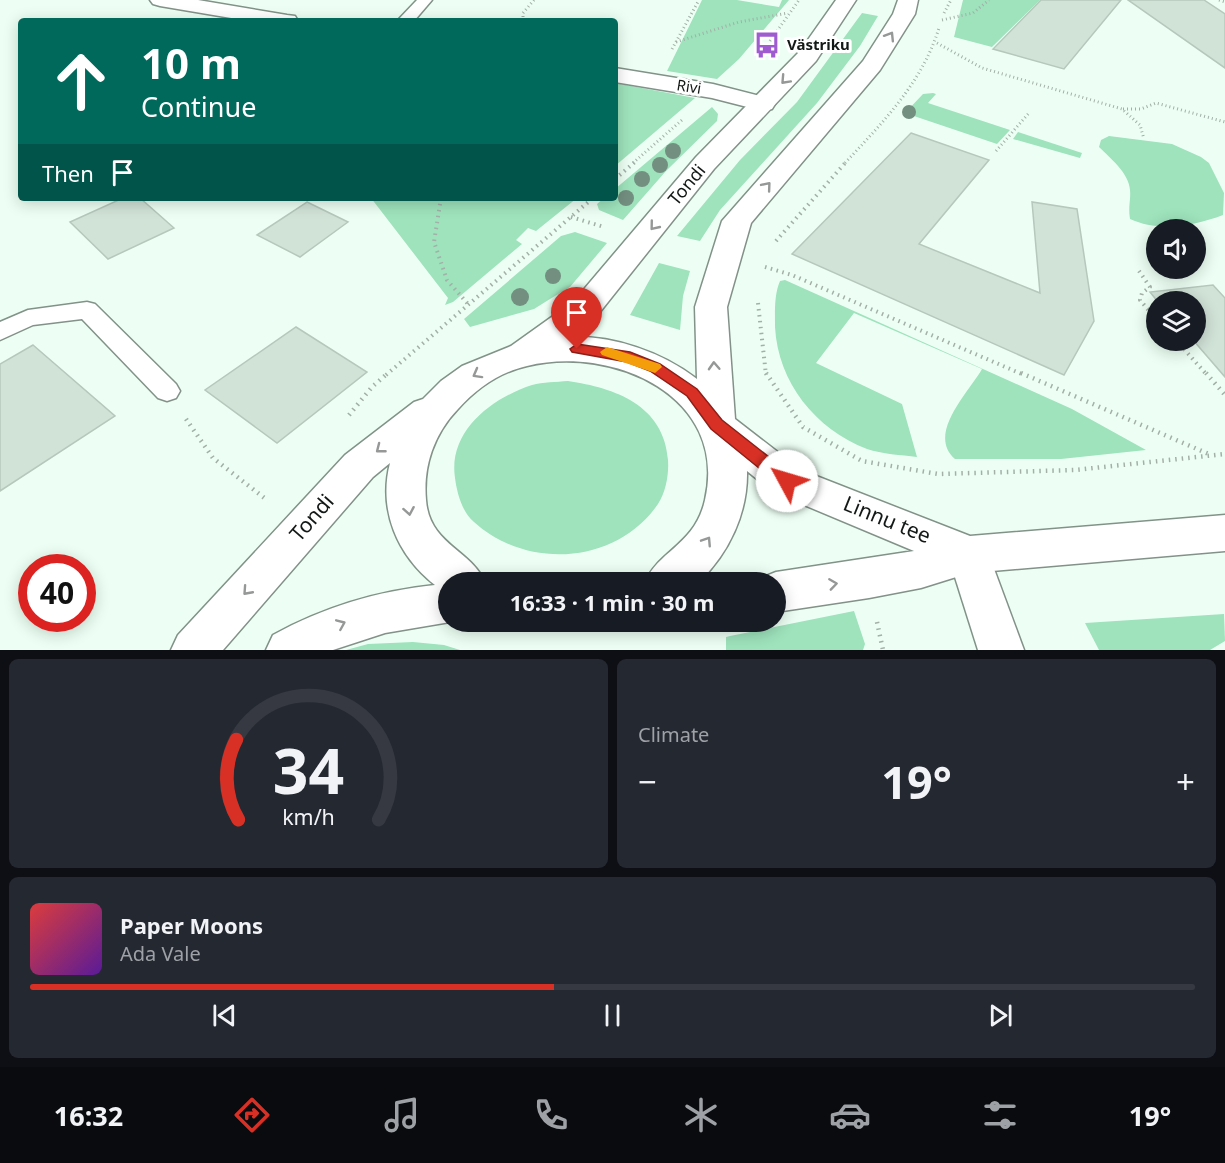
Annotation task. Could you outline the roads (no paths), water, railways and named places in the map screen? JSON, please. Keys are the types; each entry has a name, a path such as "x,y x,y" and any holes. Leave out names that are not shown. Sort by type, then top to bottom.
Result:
{"street":[{"path":"160,0 269,18"},
{"name":"Tondi","path":"194,650 359,466 475,374 516,357 585,309 705,163 808,56 846,0"},
{"path":"677,572 705,547 722,517 729,485 727,453 717,425 711,308 737,221 872,65 904,14 908,0"},
{"name":"Rivi","path":"618,75 713,91 763,104"},
{"path":"516,357 551,350 577,349 630,357 655,368 692,393 717,425"},
{"path":"442,399 428,417 415,443 404,480 410,520 425,549 452,572"},
{"name":"Linnu tee","path":"717,425 787,481 969,555"},
{"name":"Linnu tee","path":"786,590 900,573 969,555 1225,533"},
{"path":"969,555 1001,650"},
{"path":"289,650 309,638 352,619 438,606"}],"lane":[{"path":"408,18 425,0"},
{"path":"0,332 28,318 87,310 167,391"}],"place":[{"name":"Västriku","path":"767,45"}]}
